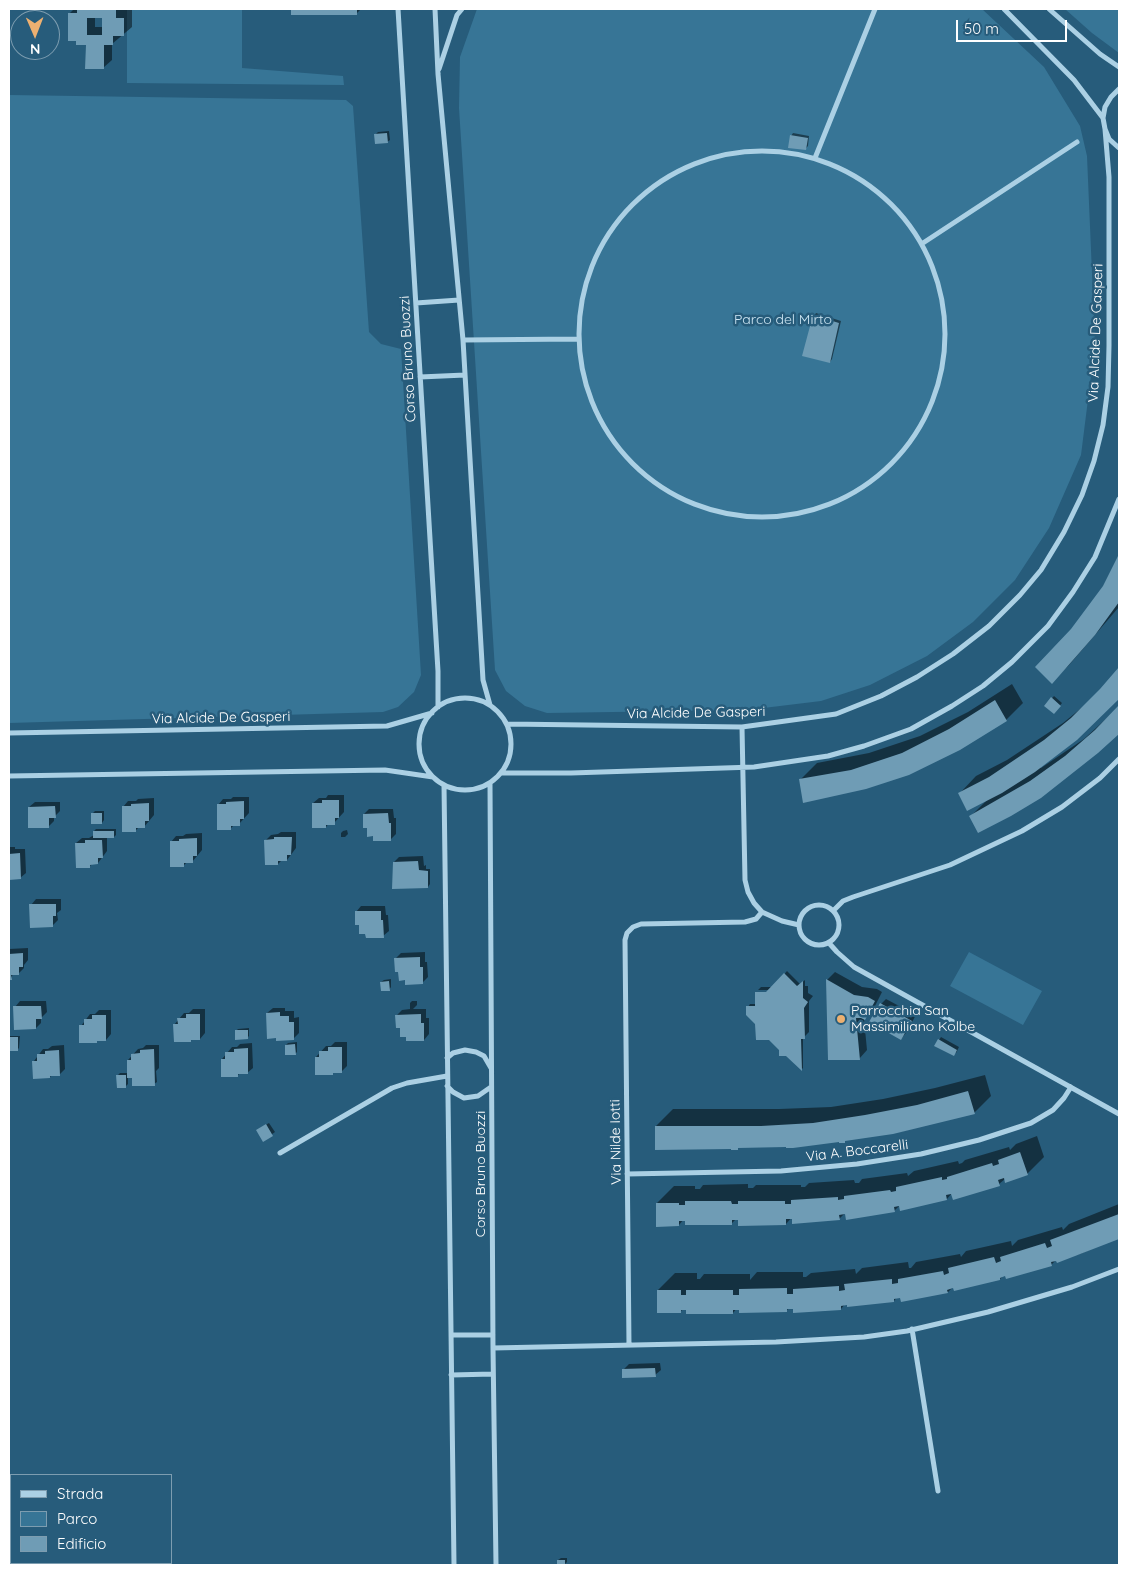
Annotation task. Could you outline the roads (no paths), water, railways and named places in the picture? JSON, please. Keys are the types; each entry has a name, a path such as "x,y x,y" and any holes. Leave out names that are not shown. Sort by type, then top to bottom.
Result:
{"street":[{"name":"Corso Bruno Buozzi","path":"398,9 438,671 438,707"},
{"path":"435,9 438,74 463,340 483,680 490,705"},
{"path":"438,74 451,33 462,9"},
{"path":"815,158 875,9"},
{"path":"1004,9 1074,80 1103,118"},
{"path":"1049,9 1100,54 1119,67"},
{"path":"1103,118 1111,97 1119,89"},
{"name":"Via Alcide De Gasperi","path":"507,724 742,727 836,714 881,696 917,677 953,654 989,626 1020,595 1046,562 1064,532 1082,495 1094,461 1102,425 1108,388 1110,346 1109,177 1103,118"},
{"path":"1104,129 1109,139 1119,148"},
{"path":"923,243 1077,142"},
{"path":"757,150 815,158 838,166 859,178 896,206 923,243 944,300 945,361 926,419 889,467 839,501 780,517 719,512 678,495 646,476 610,438 587,391 578,339 585,282 610,230 650,188 701,161 729,155 757,150"},
{"path":"416,303 459,300"},
{"path":"463,340 578,339"},
{"path":"420,377 465,375"},
{"path":"501,774 754,767 828,756 864,746 911,729 983,686 1012,662 1048,626 1073,592 1095,557 1119,499"},
{"path":"464,698 490,705 507,724 511,737 511,750 508,762 501,774 490,783 475,789 459,790 444,785 433,777 425,766 420,752 420,738 424,724 432,712 450,701 464,698"},
{"name":"Via Alcide De Gasperi","path":"9,733 386,726 432,712"},
{"path":"742,727 745,880 748,892 762,912 782,921 799,925"},
{"path":"833,910 843,901 950,865 1022,831 1062,807 1100,778 1119,759"},
{"path":"9,776 385,770 433,777"},
{"name":"Corso Bruno Buozzi","path":"490,783 493,1374 496,1565"},
{"path":"444,785 454,1565"},
{"path":"822,906 833,910 838,917 839,930 836,936 829,943 820,946 808,942 803,937 799,925 801,918 809,908 822,906"},
{"name":"Via Nilde Iotti","path":"629,1345 625,940 633,927 641,924 745,922 752,921 762,912"},
{"path":"829,943 854,967 1119,1114"},
{"path":"447,1058 453,1053 465,1050 476,1052 484,1056 491,1068"},
{"path":"280,1153 392,1088 407,1083 447,1076"},
{"path":"447,1086 464,1098 478,1096 492,1087"},
{"name":"Via A. Boccarelli","path":"627,1174 809,1169 921,1154 979,1140 1031,1123 1053,1110 1071,1087"},
{"path":"493,1348 823,1340 864,1337 912,1330 988,1312 1072,1288 1119,1269"},
{"path":"912,1330 938,1491"},
{"path":"451,1335 493,1335"},
{"path":"451,1375 493,1374"}],"place":[{"name":"Parrocchia San Massimiliano Kolbe","path":"841,1019"}],"park label":[{"name":"Parco del Mirto","path":"783,320"}]}
